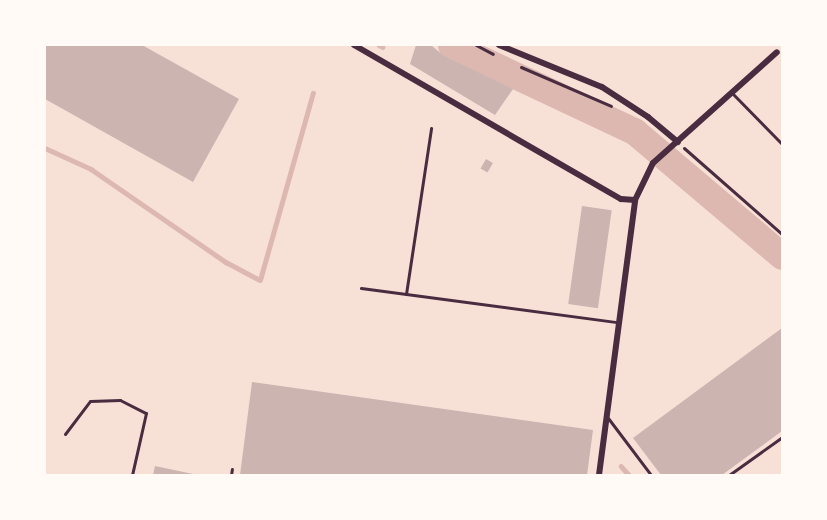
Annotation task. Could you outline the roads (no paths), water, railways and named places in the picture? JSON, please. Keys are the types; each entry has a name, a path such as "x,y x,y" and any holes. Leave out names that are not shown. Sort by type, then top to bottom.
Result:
{"street":[{"path":"354,45 621,199 635,200"},
{"path":"499,45 602,87 648,117 677,143"},
{"path":"599,475 635,200 653,163 780,50"}],"lane":[{"path":"732,93 782,144"},
{"path":"406,294 431,128"},
{"path":"361,288 619,322"},
{"path":"65,434 90,401 120,400 146,413 132,475"},
{"path":"607,416 651,475"},
{"path":"729,475 782,437"},
{"path":"231,469 231,475"}],"waterway":[{"path":"379,45 383,47"},
{"path":"451,45 634,131 782,256"},
{"path":"45,148 91,169 226,262 260,280 313,93"},
{"path":"689,165 782,243"},
{"path":"621,466 629,475"}]}
